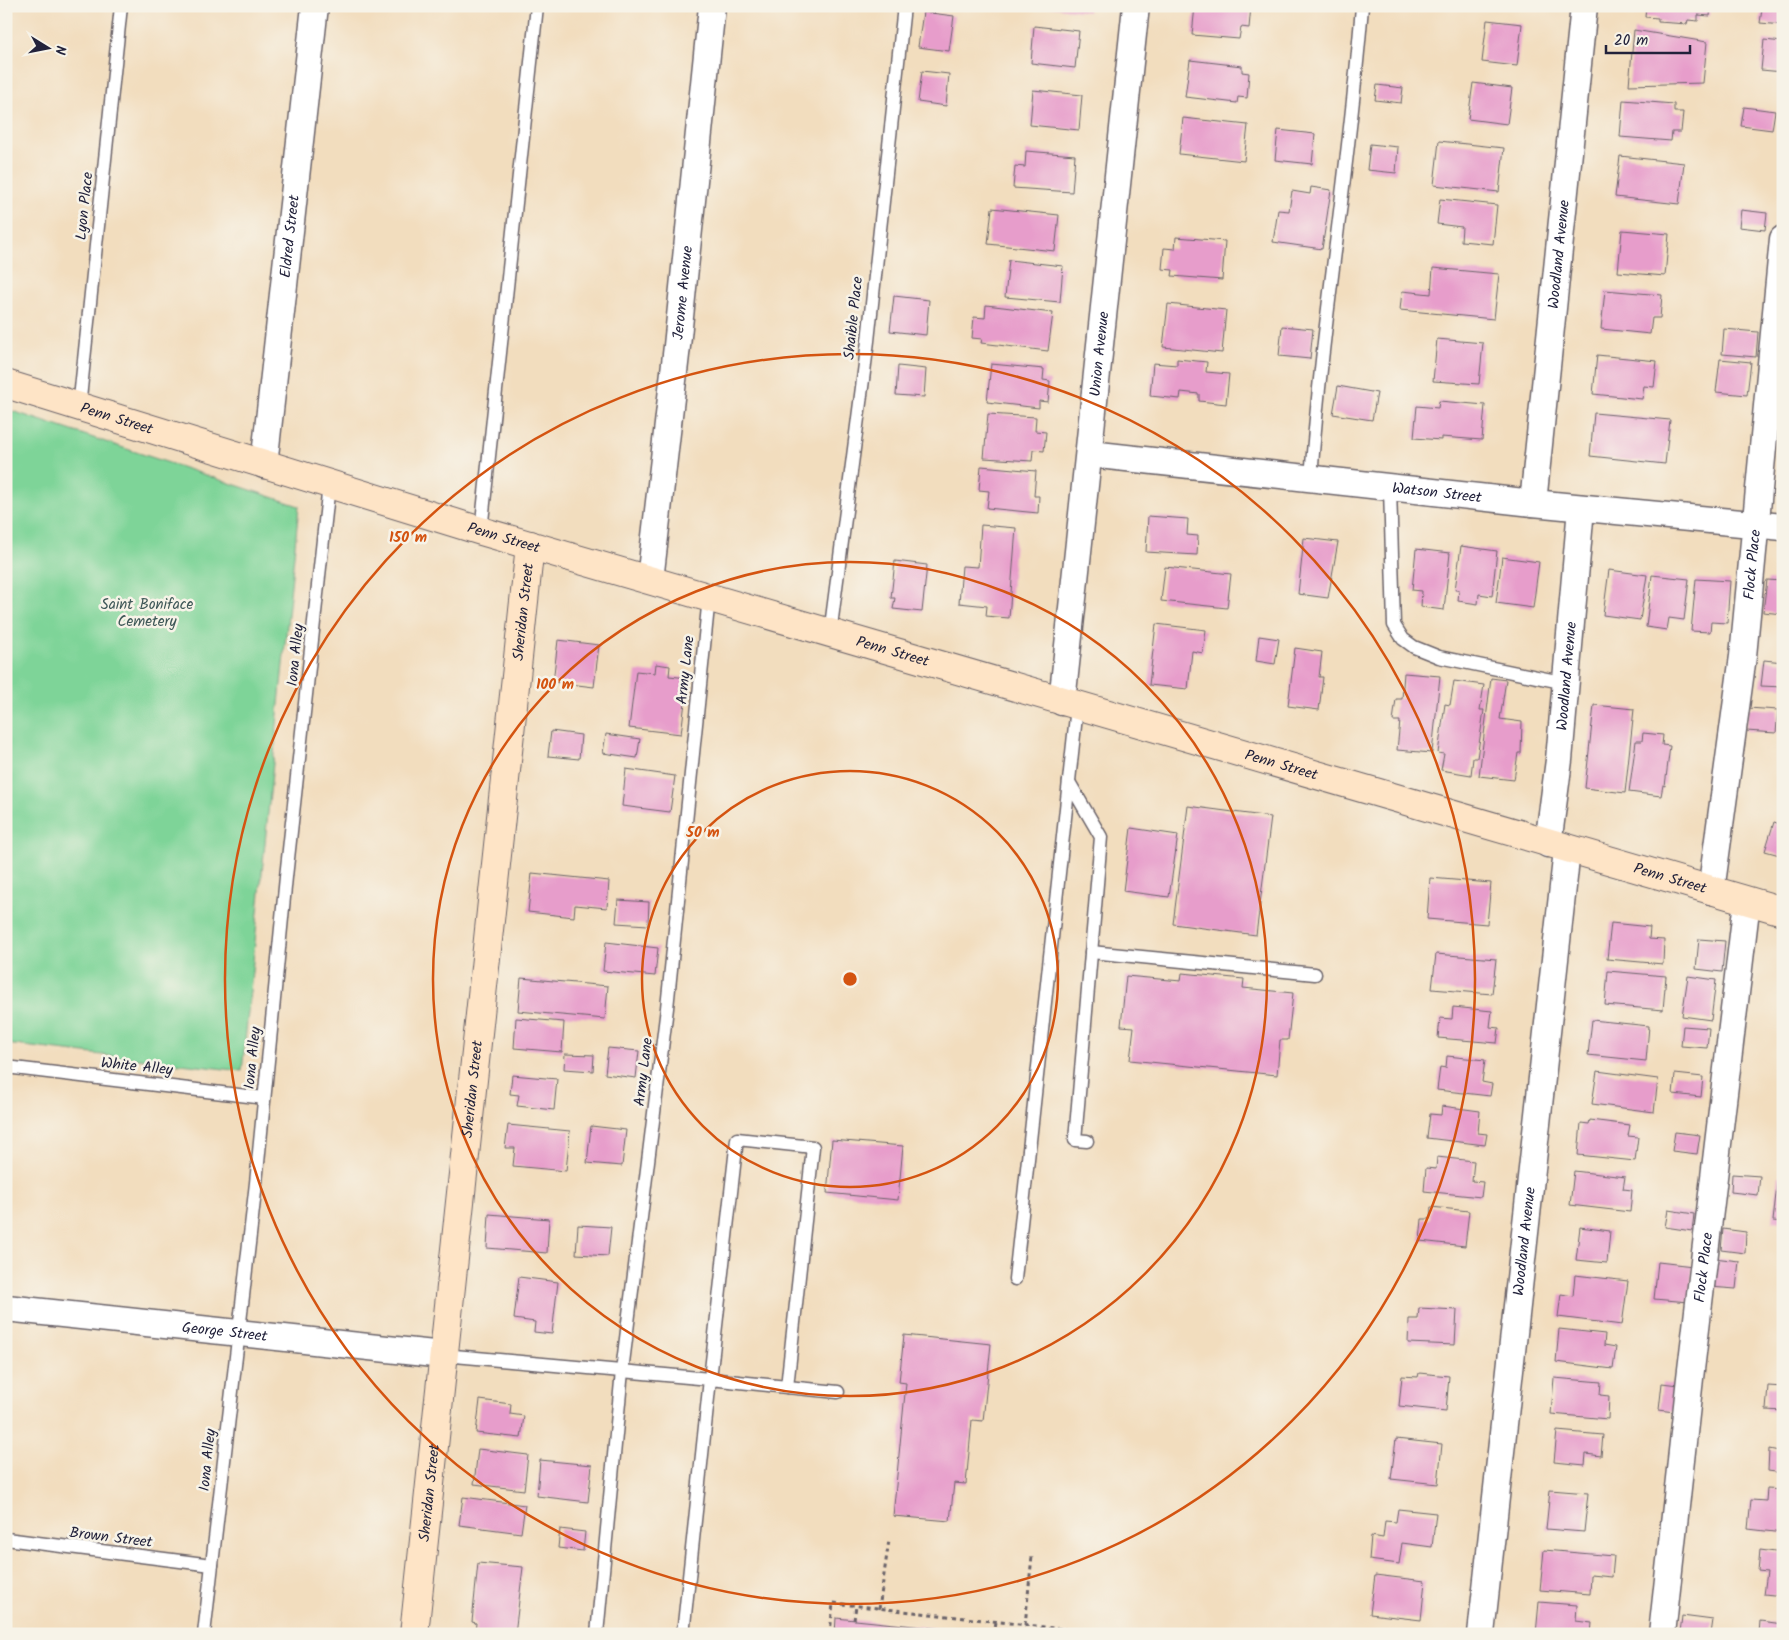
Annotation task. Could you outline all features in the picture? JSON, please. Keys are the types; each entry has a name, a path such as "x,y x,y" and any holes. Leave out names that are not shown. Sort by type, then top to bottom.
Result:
{"street":[{"name":"Eldred Street","path":"264,465 316,6"},
{"name":"Jerome Avenue","path":"650,580 677,346 712,6"},
{"name":"Union Avenue","path":"1070,704 1090,454 1136,6"},
{"name":"Woodland Avenue","path":"1533,503 1584,6"},
{"name":"Flock Place","path":"1711,891 1742,666 1754,524 1783,239"},
{"name":"Penn Street","path":"6,384 481,531 1558,847 1783,911"},
{"name":"Watson Street","path":"1090,454 1390,488 1783,527"},
{"name":"Woodland Avenue","path":"1481,1634 1558,847 1566,683 1581,508"},
{"name":"Sheridan Street","path":"414,1634 530,544"},
{"name":"Flock Place","path":"1662,1634 1691,1368 1747,901"},
{"name":"George Street","path":"6,1308 237,1334 443,1354"}],"lane":[{"name":"Lyon Place","path":"79,408 120,6"},
{"path":"481,531 537,6"},
{"name":"Shaible Place","path":"830,634 868,341 904,6"},
{"path":"1311,479 1317,396 1345,183 1362,6"},
{"name":"Iona Alley","path":"204,1634 264,1098 329,485"},
{"path":"1390,488 1394,625 1403,639 1414,647 1439,657 1566,683"},
{"name":"Army Lane","path":"597,1634 622,1371 667,1008 709,597"},
{"path":"1015,1279 1069,782 1070,704"},
{"path":"1069,782 1100,837 1075,1140 1087,1141"},
{"path":"1091,952 1315,974"},
{"name":"White Alley","path":"6,1067 264,1098"},
{"path":"683,1634 737,1139 813,1147 787,1387"},
{"path":"443,1354 838,1392"},
{"name":"Brown Street","path":"6,1539 212,1565"}],"path":[{"path":"879,1609 889,1540"},
{"path":"1024,1625 1032,1556"},
{"path":"830,1634 833,1604 1080,1631 1080,1634"},
{"path":"854,1620 856,1606"},
{"path":"994,1634 996,1622"}],"green space":[{"name":"Saint Boniface Cemetery","path":"6,409 299,506 242,1071 6,1044"}],"building":[{"path":"1044,6 1089,6 1088,12"},
{"path":"1195,6 1251,6 1249,28 1241,27 1239,39 1192,35"},
{"path":"1646,6 1711,6 1710,16 1698,15 1698,21 1688,20 1687,24 1658,22 1658,18 1645,17"},
{"path":"1753,6 1783,6 1783,25 1760,23 1762,9 1753,8"},
{"path":"923,12 954,16 949,51 918,47"},
{"path":"1487,20 1522,24 1517,66 1482,62"},
{"path":"1034,26 1079,31 1075,68 1031,63"},
{"path":"1634,30 1707,42 1703,83 1629,85"},
{"path":"1764,40 1783,42 1783,72 1761,70"},
{"path":"1190,60 1242,66 1242,72 1249,73 1247,98 1238,97 1237,103 1185,97"},
{"path":"922,71 949,74 946,106 918,102"},
{"path":"1473,83 1512,88 1507,124 1468,119"},
{"path":"1377,85 1403,88 1401,103 1375,100"},
{"path":"1033,90 1082,95 1079,130 1030,125"},
{"path":"1623,100 1674,104 1674,112 1683,112 1681,132 1672,132 1671,141 1620,137"},
{"path":"1744,107 1775,111 1772,130 1741,126"},
{"path":"1183,118 1248,125 1244,161 1179,154"},
{"path":"1278,130 1315,134 1312,164 1275,160"},
{"path":"1439,141 1504,148 1499,192 1434,185"},
{"path":"1370,144 1398,147 1396,173 1367,170"},
{"path":"1026,151 1075,155 1072,192 1013,188 1015,166 1025,167"},
{"path":"1620,156 1684,163 1679,204 1615,197"},
{"path":"1311,187 1331,190 1322,249 1273,242 1278,210 1289,211 1292,191 1310,194"},
{"path":"1440,199 1497,205 1493,244 1461,241 1462,227 1437,224"},
{"path":"992,208 1059,215 1055,251 988,244"},
{"path":"1741,210 1767,213 1765,230 1739,227"},
{"path":"1622,230 1669,234 1665,276 1618,272"},
{"path":"1176,237 1225,241 1222,280 1172,276 1173,270 1162,269 1164,248 1175,249"},
{"path":"1009,260 1063,266 1060,302 1005,297"},
{"path":"1433,268 1499,274 1494,319 1400,310 1402,291 1431,294"},
{"path":"1605,290 1662,295 1660,318 1652,318 1650,334 1601,329"},
{"path":"894,296 929,300 926,335 890,331"},
{"path":"1168,304 1226,310 1222,353 1163,347"},
{"path":"986,305 1053,313 1048,351 981,343 982,339 972,338 974,317 985,318"},
{"path":"1282,326 1313,329 1310,359 1279,356"},
{"path":"1724,329 1758,332 1756,357 1722,354"},
{"path":"1437,339 1483,343 1479,384 1433,381"},
{"path":"1597,355 1657,361 1654,387 1644,386 1642,399 1593,394"},
{"path":"1177,359 1207,362 1206,372 1229,374 1226,404 1199,401 1199,394 1181,392 1180,399 1150,396 1153,363 1177,365"},
{"path":"1720,359 1751,362 1747,395 1716,392"},
{"path":"991,364 1044,369 1043,380 1050,381 1048,402 1039,401 1039,408 987,402"},
{"path":"898,366 926,369 924,397 896,395"},
{"path":"1338,386 1377,393 1372,420 1333,414"},
{"path":"1439,401 1485,405 1482,440 1441,437 1441,440 1414,438 1417,406 1438,408"},
{"path":"1594,413 1670,420 1665,464 1590,456"},
{"path":"988,414 1036,417 1035,431 1046,432 1044,451 1033,450 1032,461 984,458"},
{"path":"981,466 1036,471 1034,496 1039,496 1038,513 987,508 989,491 979,490"},
{"path":"1148,516 1188,519 1187,535 1198,536 1197,555 1146,552"},
{"path":"981,525 1016,528 1009,618 986,616 987,606 959,603 962,566 978,567"},
{"path":"1304,538 1338,542 1328,598 1298,594"},
{"path":"1461,546 1497,551 1492,596 1479,594 1478,604 1458,601 1459,590 1455,590"},
{"path":"1416,549 1450,553 1444,610 1421,607 1422,591 1412,590"},
{"path":"1502,557 1539,562 1533,608 1496,603"},
{"path":"895,561 927,565 922,612 893,609 895,598 891,598"},
{"path":"1165,567 1231,574 1227,608 1161,601"},
{"path":"1609,570 1647,575 1640,620 1603,615"},
{"path":"1652,575 1689,579 1684,620 1669,618 1667,630 1646,627"},
{"path":"1696,579 1730,581 1727,623 1711,622 1710,632 1691,631"},
{"path":"1767,580 1783,581 1783,614 1763,612"},
{"path":"1156,624 1206,630 1203,653 1192,651 1188,689 1149,685"},
{"path":"1259,636 1279,639 1275,664 1256,661"},
{"path":"558,640 599,645 594,687 553,682"},
{"path":"1295,648 1322,652 1319,677 1323,677 1319,710 1288,706"},
{"path":"1764,660 1783,662 1783,687 1761,686"},
{"path":"656,664 670,666 669,676 688,678 681,734 629,728 636,671 655,673"},
{"path":"1404,673 1440,676 1432,753 1397,750 1400,721 1393,721 1396,699 1402,699"},
{"path":"1491,678 1506,680 1500,719 1522,722 1521,753 1518,753 1514,780 1479,776"},
{"path":"1454,681 1484,685 1480,710 1484,710 1477,758 1473,758 1471,775 1441,770 1444,754 1438,753 1445,704 1450,705"},
{"path":"1594,705 1634,709 1625,793 1585,788"},
{"path":"1748,708 1778,710 1776,733 1746,731"},
{"path":"551,731 581,735 579,759 548,756"},
{"path":"1643,733 1663,735 1662,745 1670,746 1665,786 1663,785 1661,796 1629,792 1636,741 1642,741"},
{"path":"606,734 640,739 637,758 603,753"},
{"path":"626,769 675,776 670,812 622,806"},
{"path":"1188,806 1271,817 1256,935 1173,924"},
{"path":"1774,822 1783,825 1783,856 1765,851"},
{"path":"1131,828 1178,835 1169,897 1123,891"},
{"path":"532,873 609,881 607,908 575,905 574,917 528,912"},
{"path":"1430,878 1491,883 1487,924 1427,919"},
{"path":"618,900 649,902 648,925 616,923"},
{"path":"1611,923 1650,927 1649,939 1664,940 1663,964 1607,959"},
{"path":"1699,939 1725,941 1722,972 1696,969"},
{"path":"606,942 658,948 655,976 603,971"},
{"path":"1436,954 1496,959 1492,994 1432,989"},
{"path":"1608,971 1666,976 1663,1010 1605,1005"},
{"path":"1182,973 1244,979 1243,988 1293,993 1288,1040 1280,1040 1277,1075 1130,1060 1134,1027 1121,1026 1126,976 1181,981"},
{"path":"1688,976 1716,980 1711,1020 1682,1016"},
{"path":"521,978 608,986 605,1019 518,1011"},
{"path":"1453,1007 1492,1011 1490,1027 1499,1028 1497,1043 1438,1038 1440,1018 1452,1019"},
{"path":"516,1018 564,1022 562,1052 514,1048"},
{"path":"1592,1020 1649,1026 1646,1061 1588,1055"},
{"path":"1683,1026 1709,1028 1707,1048 1681,1046"},
{"path":"608,1048 639,1051 636,1078 605,1074"},
{"path":"565,1054 594,1055 593,1071 564,1069"},
{"path":"1447,1056 1485,1060 1482,1082 1492,1084 1490,1096 1437,1090 1440,1067 1446,1068"},
{"path":"1597,1071 1658,1079 1654,1112 1592,1104"},
{"path":"1675,1074 1703,1077 1701,1097 1673,1094"},
{"path":"512,1075 557,1079 554,1110 517,1106 519,1095 510,1094"},
{"path":"1442,1106 1480,1111 1478,1133 1487,1134 1485,1145 1427,1138 1430,1114 1441,1115"},
{"path":"1590,1120 1630,1125 1628,1136 1638,1137 1635,1161 1578,1155 1581,1123 1589,1124"},
{"path":"508,1125 570,1131 566,1171 513,1166 515,1148 505,1148"},
{"path":"591,1126 626,1130 622,1166 587,1163"},
{"path":"1675,1132 1700,1135 1697,1154 1672,1151"},
{"path":"832,1140 903,1146 898,1200 827,1193"},
{"path":"1437,1157 1474,1161 1472,1181 1483,1182 1481,1197 1424,1191 1426,1168 1436,1169"},
{"path":"1574,1171 1625,1177 1623,1189 1632,1190 1630,1212 1570,1205"},
{"path":"1732,1174 1760,1176 1758,1195 1731,1192"},
{"path":"1778,1176 1783,1176 1783,1222 1773,1221"},
{"path":"1431,1207 1469,1211 1465,1246 1420,1241 1422,1219 1430,1219"},
{"path":"1668,1210 1694,1214 1692,1231 1665,1227"},
{"path":"489,1214 549,1219 547,1253 487,1248"},
{"path":"578,1225 611,1227 608,1256 576,1254"},
{"path":"1580,1227 1610,1231 1607,1263 1576,1260"},
{"path":"1723,1229 1746,1232 1745,1253 1721,1250"},
{"path":"1714,1258 1739,1261 1736,1289 1710,1287"},
{"path":"1658,1262 1693,1266 1689,1302 1654,1299"},
{"path":"1575,1275 1628,1281 1622,1325 1558,1317 1561,1294 1573,1296"},
{"path":"519,1277 558,1282 552,1334 534,1332 535,1322 514,1319"},
{"path":"1419,1308 1457,1310 1455,1345 1408,1343 1409,1319 1418,1319"},
{"path":"1559,1329 1605,1334 1604,1345 1616,1347 1613,1369 1556,1362"},
{"path":"904,1335 991,1344 983,1421 972,1420 966,1484 954,1483 950,1521 893,1516 906,1383 899,1382"},
{"path":"1419,1373 1449,1376 1446,1411 1399,1406 1402,1376 1418,1377"},
{"path":"1554,1378 1601,1382 1600,1395 1609,1396 1608,1419 1551,1414"},
{"path":"1662,1383 1678,1385 1674,1412 1659,1410"},
{"path":"1768,1386 1783,1387 1783,1411 1766,1410"},
{"path":"480,1400 511,1404 510,1414 524,1416 521,1438 476,1433"},
{"path":"1557,1431 1603,1435 1601,1456 1586,1454 1585,1465 1554,1462"},
{"path":"1781,1433 1783,1434 1783,1473 1768,1471 1769,1449 1779,1451"},
{"path":"1396,1439 1442,1444 1438,1484 1391,1479"},
{"path":"478,1449 528,1455 524,1490 474,1484"},
{"path":"540,1460 592,1465 588,1502 537,1496"},
{"path":"1767,1489 1783,1490 1783,1533 1748,1529 1751,1500 1766,1501"},
{"path":"1550,1490 1588,1493 1584,1532 1546,1529"},
{"path":"463,1497 525,1505 521,1533 459,1525"},
{"path":"1398,1509 1436,1513 1432,1547 1402,1543 1399,1564 1369,1560 1371,1536 1383,1538 1385,1521 1396,1522"},
{"path":"560,1529 585,1532 583,1551 558,1548"},
{"path":"1544,1550 1614,1556 1612,1577 1591,1575 1590,1594 1540,1590"},
{"path":"1760,1550 1783,1553 1783,1596 1764,1594 1767,1572 1758,1571"},
{"path":"478,1563 523,1567 515,1634 475,1634 476,1623 472,1622"},
{"path":"1375,1575 1425,1581 1421,1620 1370,1614"},
{"path":"1539,1602 1577,1605 1576,1621 1592,1623 1591,1634 1536,1634"},
{"path":"1682,1616 1713,1620 1711,1634 1680,1634"},
{"path":"836,1618 972,1632 972,1634 835,1634"},
{"path":"1760,1621 1783,1624 1783,1634 1759,1634"}]}
